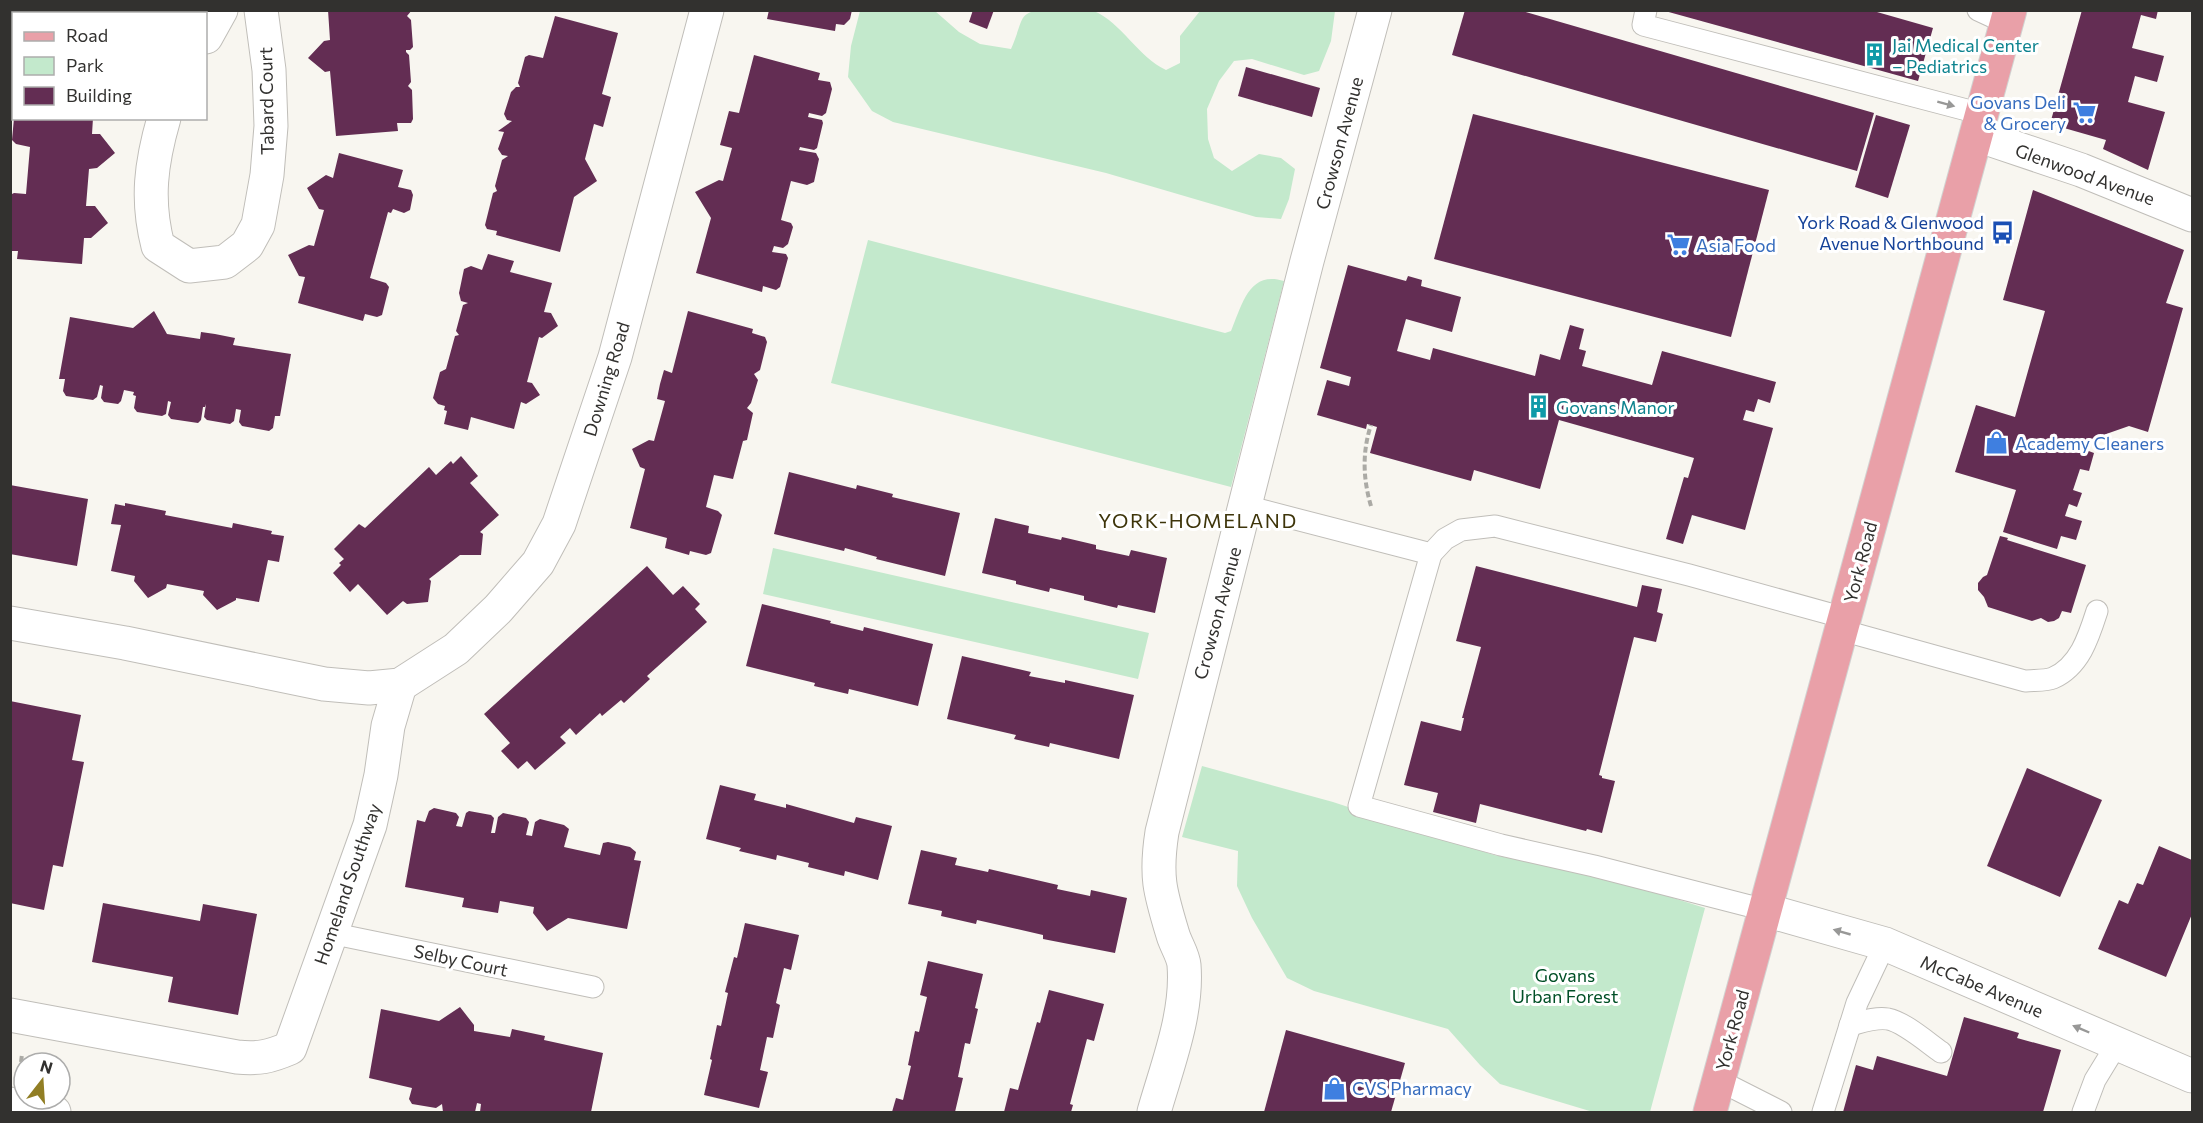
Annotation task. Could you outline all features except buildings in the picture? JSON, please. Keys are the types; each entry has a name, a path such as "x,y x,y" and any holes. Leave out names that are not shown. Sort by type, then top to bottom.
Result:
{"main road":[{"name":"York Road","path":"1710,1113 1979,124 1998,15"}],"street":[{"path":"207,35 221,10"},
{"name":"Tabard Court","path":"163,120 154,152 150,198 151,222 158,246 189,266 225,262 247,245 258,225 267,176 271,126 269,70 261,10"},
{"name":"Downing Road","path":"400,685 456,648 498,609 538,563 559,524 615,357 707,10"},
{"name":"Crowson Avenue","path":"1154,1113 1186,990 1183,961 1160,897 1158,854 1306,261 1375,10"},
{"name":"Glenwood Avenue","path":"1979,124 2081,170 2193,215"},
{"path":"10,623 125,643 324,684 369,688 400,685"},
{"name":"Homeland Southway","path":"10,1016 237,1057 256,1059 290,1048 370,825 388,726 400,685"},
{"name":"McCabe Avenue","path":"1765,910 1885,944 2193,1076"}],"lane":[{"path":"1646,10 1643,25 1909,95 1979,124"},
{"path":"1245,506 1431,554"},
{"path":"1765,910 1594,866 1479,840 1359,806 1431,554 1445,539 1461,530 1495,526 1689,575 2025,681 2053,678 2073,663 2087,640 2097,611"},
{"name":"Selby Court","path":"330,933 593,987"},
{"path":"1823,1113 1857,1003 1885,944"},
{"path":"1850,1025 1874,1019 1890,1019 1941,1052"},
{"path":"2083,1113 2096,1080 2117,1044"},
{"path":"1718,1080 1782,1113"}],"path":[{"path":"1371,425 1365,447 1364,472 1374,514"}],"green space":[{"path":"1044,10 1090,10 1113,23 1147,57 1166,70 1180,63 1180,36 1200,11 1335,11 1331,41 1319,71 1304,75 1252,59 1234,61 1219,81 1207,109 1208,139 1214,158 1232,171 1259,154 1281,158 1295,169 1289,199 1281,219 1256,217 1106,173 893,122 872,111 848,77 851,46 860,11 935,11 959,32 980,44 1011,49 1021,22 1028,13"},
{"path":"868,240 1225,333 1231,331 1243,301 1255,285 1272,279 1284,281 1231,487 831,383"},
{"path":"773,548 1149,633 1138,679 763,594"},
{"name":"Govans Urban Forest","path":"1202,766 1333,802 1494,855 1613,879 1705,908 1650,1112 1593,1112 1500,1084 1448,1029 1314,991 1287,978 1252,918 1237,886 1238,851 1182,837"}],"place":[{"name":"Jai Medical Center – Pediatrics","path":"1874,55"},
{"name":"Govans Deli & Grocery","path":"2084,112"},
{"name":"York Road & Glenwood Avenue Northbound","path":"2002,232"},
{"name":"Asia Food","path":"1678,245"},
{"name":"Govans Manor","path":"1538,407"},
{"name":"Academy Cleaners","path":"1997,443"},
{"name":"CVS Pharmacy","path":"1334,1088"}],"district":[{"name":"YORK-HOMELAND","path":"1198,520"}]}
